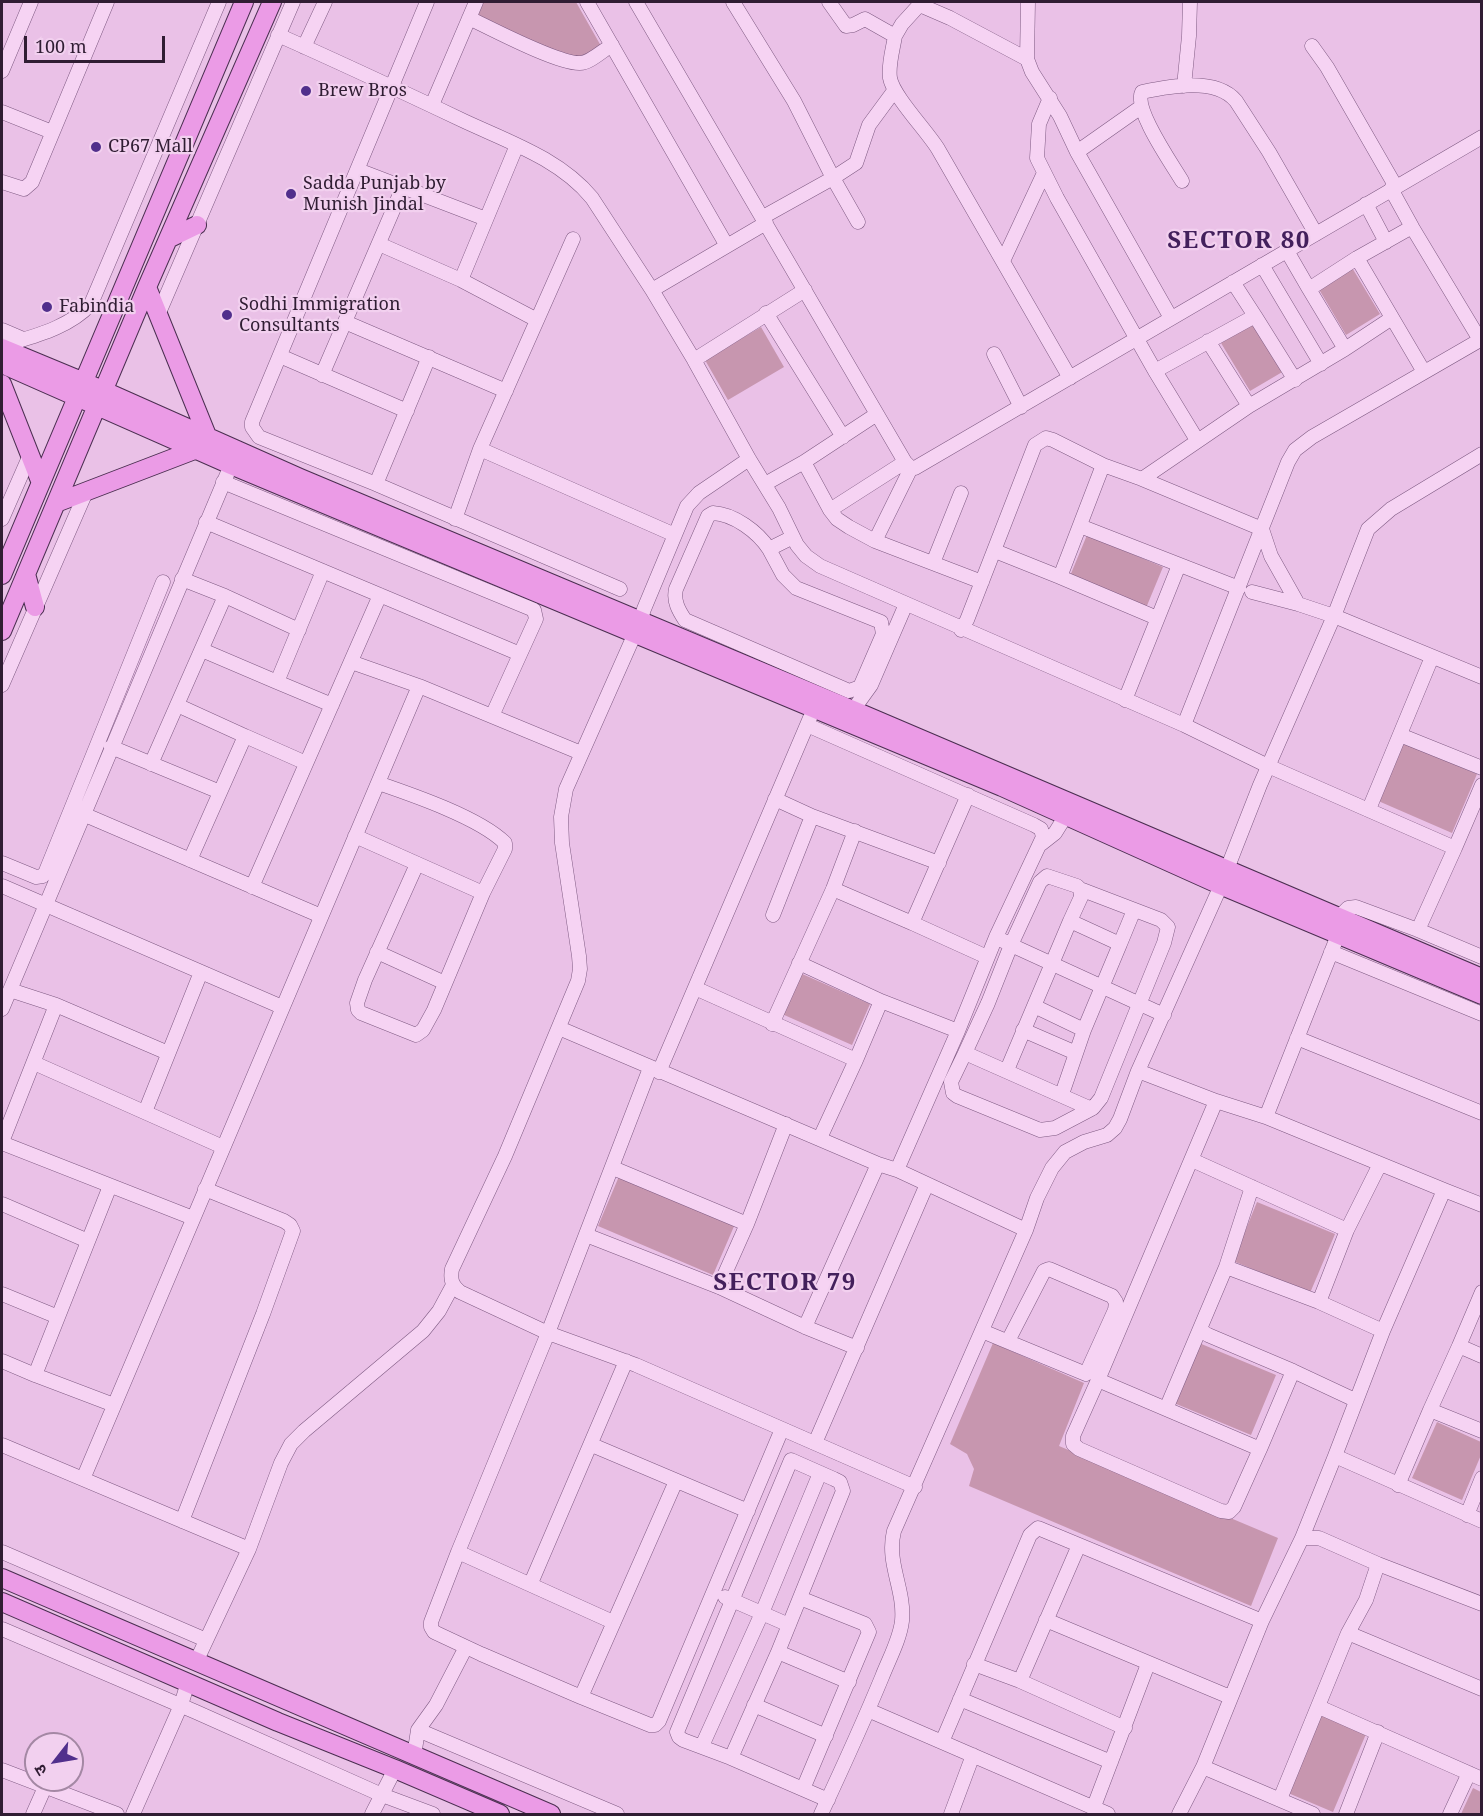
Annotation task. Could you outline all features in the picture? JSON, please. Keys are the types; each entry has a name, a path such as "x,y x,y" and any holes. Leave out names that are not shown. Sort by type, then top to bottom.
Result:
{"main road":[{"path":"2,573 244,2"},
{"path":"2,632 147,287 272,2"},
{"path":"168,239 197,225"},
{"path":"147,287 203,443 231,465 490,582 638,628 853,710 1223,878 1336,935 1482,995"},
{"path":"2,347 101,399 203,443 300,478 558,588 810,718 1002,787 1065,817 1223,878"},
{"path":"2,364 81,390"},
{"path":"2,384 41,483"},
{"path":"56,503 203,443"},
{"path":"268,501 276,484"},
{"path":"26,574 36,606"},
{"path":"1336,935 1482,978"},
{"path":"2,1578 551,1815"},
{"path":"44,1620 51,1600"},
{"path":"2,1602 500,1815"},
{"path":"188,1682 196,1662"}],"street":[{"path":"2,71 31,2"},
{"path":"2,182 19,189 28,187 32,182 107,2"},
{"path":"2,347 68,323 80,316 92,304 219,2"},
{"path":"158,315 293,2"},
{"path":"304,47 325,2"},
{"path":"427,2 252,422 252,427 259,436 309,455 620,589"},
{"path":"432,105 476,2"},
{"path":"587,2 727,246"},
{"path":"636,2 877,414 908,465 915,468 1482,136"},
{"path":"733,2 794,101 858,222"},
{"path":"829,2 846,26 865,19 895,36"},
{"path":"1184,86 1190,2"},
{"path":"1027,59 921,3 902,24 895,36 890,70 894,91 931,138 1070,378"},
{"path":"1029,3 1026,41 1027,59 1032,72 1050,98 1077,152 1171,318"},
{"path":"469,18 570,62 582,63 612,45"},
{"path":"278,35 517,145 563,170 580,184 592,198 652,290 765,484 793,537 806,556 819,566 961,630 1184,725 1269,766 1455,848"},
{"path":"1184,725 1246,590 1262,529 1288,462 1295,450 1311,437 1481,340 1412,227 1394,188 1327,67 1312,46"},
{"path":"1182,181 1141,107 1139,97 1142,92 1184,86 1214,88 1230,94 1269,152 1316,234"},
{"path":"652,290 727,246 764,220 856,163 869,124 894,91"},
{"path":"1050,98 1039,124 1037,158 1136,339 1197,440"},
{"path":"1077,152 1141,107"},
{"path":"2,112 52,132"},
{"path":"461,280 517,145"},
{"path":"358,170 486,219"},
{"path":"1003,261 1044,173"},
{"path":"322,375 403,187"},
{"path":"1366,204 1386,242"},
{"path":"1309,289 1357,258 1412,227"},
{"path":"455,519 480,449 573,238"},
{"path":"378,244 461,280 537,320"},
{"path":"1287,251 1345,349"},
{"path":"1357,258 1424,372"},
{"path":"1262,265 1321,364"},
{"path":"1233,282 1295,380"},
{"path":"694,360 805,290"},
{"path":"766,313 843,437"},
{"path":"1155,371 1254,316"},
{"path":"1142,479 1249,406 1321,364 1392,318"},
{"path":"345,322 506,391"},
{"path":"2,330 23,339"},
{"path":"1208,341 1249,406"},
{"path":"994,354 1021,406"},
{"path":"280,356 406,411"},
{"path":"376,484 429,357"},
{"path":"765,484 804,462 877,414"},
{"path":"961,630 995,551 1035,445 1046,438 1103,465 1262,529 1271,556 1298,604"},
{"path":"480,449 675,535"},
{"path":"821,1815 868,1710 894,1648 902,1622 902,1608 891,1546 894,1531 1052,1168 1065,1152 1084,1142 1107,1135 1115,1128 1334,616 1368,529 1391,510 1482,454"},
{"path":"2,519 30,455"},
{"path":"300,478 309,455"},
{"path":"196,1662 249,1550 281,1463 291,1444 423,1330 439,1311 453,1285 452,1269 505,1156 578,981 580,969 561,817 566,789 638,628 687,506 699,493 749,459"},
{"path":"804,462 837,519 875,541 982,582"},
{"path":"2,1009 231,465"},
{"path":"830,510 908,465"},
{"path":"875,541 908,465"},
{"path":"1060,577 1103,465"},
{"path":"223,482 268,501 490,582 534,610 536,618 492,716"},
{"path":"2,685 86,492"},
{"path":"933,563 961,493"},
{"path":"717,513 742,523 762,537 769,549 783,575 796,588 881,622 883,634 860,687 849,691 685,620 679,611 675,600 676,589 708,516 717,513"},
{"path":"206,522 520,654"},
{"path":"1080,526 1246,590 1334,616 1482,677"},
{"path":"769,549 793,537"},
{"path":"995,551 1157,618"},
{"path":"1125,700 1179,565"},
{"path":"558,588 567,566"},
{"path":"277,682 323,571"},
{"path":"182,579 299,630"},
{"path":"2,863 36,877 43,876 46,871 163,582"},
{"path":"252,886 380,595"},
{"path":"151,764 225,596"},
{"path":"853,710 871,685 906,604"},
{"path":"150,612 166,617"},
{"path":"201,650 332,705"},
{"path":"1369,809 1432,657"},
{"path":"351,662 419,686 581,753"},
{"path":"83,1479 419,686"},
{"path":"177,705 306,763"},
{"path":"782,1429 659,1721 655,1725 650,1725 466,1647 434,1632 431,1627 458,1552 613,1168 654,1070 695,988 810,718 1041,829 1043,837 987,957 958,1031 897,1170"},
{"path":"190,860 245,735"},
{"path":"1400,735 1482,768"},
{"path":"111,747 220,792"},
{"path":"378,783 452,812 505,843 505,849 483,893 446,983 423,1030 416,1035 361,1013 357,1003 377,952 417,864"},
{"path":"1418,930 1482,785"},
{"path":"912,923 968,795"},
{"path":"775,799 812,816 939,863"},
{"path":"83,814 321,916"},
{"path":"773,915 812,816"},
{"path":"1041,844 1055,833 1065,817"},
{"path":"772,1024 833,890 855,831"},
{"path":"355,836 483,893"},
{"path":"1047,876 1053,878 1134,910 1161,920 1168,927 1140,1005 1101,1098 1093,1108 1055,1128 1040,1130 957,1096 951,1088 951,1083 1043,878 1047,876"},
{"path":"2,886 282,1007"},
{"path":"1007,1070 1081,897 1080,889"},
{"path":"833,890 987,957"},
{"path":"1266,1117 1348,908 1356,907 1482,957"},
{"path":"1062,1094 1084,1030 1134,910"},
{"path":"1070,921 1119,944"},
{"path":"1336,935 1482,1014"},
{"path":"996,937 1164,1015"},
{"path":"377,952 446,983"},
{"path":"799,963 881,1001 958,1031"},
{"path":"145,1112 201,972"},
{"path":"695,988 856,1060"},
{"path":"10,990 56,1005 168,1053"},
{"path":"820,1138 881,1001"},
{"path":"56,1005 2,1142 192,1218"},
{"path":"1034,1006 1084,1030"},
{"path":"559,1029 897,1170 1026,1230"},
{"path":"1023,1030 1076,1053"},
{"path":"1297,1038 1482,1113"},
{"path":"964,1053 1093,1108"},
{"path":"34,1063 223,1147"},
{"path":"1138,1071 1216,1101 1266,1117 1482,1205"},
{"path":"1216,1101 1073,1436 1074,1444 1078,1449 1221,1511 1229,1512 1234,1508 1293,1371"},
{"path":"719,1287 747,1224 786,1124"},
{"path":"1192,1160 1347,1230"},
{"path":"805,1327 878,1164"},
{"path":"1319,1302 1347,1230 1380,1164"},
{"path":"613,1168 747,1224"},
{"path":"815,1443 927,1184"},
{"path":"35,1375 110,1186"},
{"path":"1166,1409 1226,1267 1252,1187"},
{"path":"182,1521 272,1292 293,1231 284,1221 205,1189"},
{"path":"1179,1815 1203,1767 1262,1621 1302,1538 1355,1400 1444,1190"},
{"path":"2,1204 88,1241"},
{"path":"586,1235 719,1287 805,1327 857,1348"},
{"path":"1226,1267 1319,1302 1383,1332"},
{"path":"982,1331 1086,1374 1115,1310 1116,1302 1112,1296 1050,1269 1044,1271 1008,1341"},
{"path":"453,1285 460,1292 548,1333 626,1362 915,1487"},
{"path":"1398,1485 1482,1292"},
{"path":"2,1294 58,1317"},
{"path":"1200,1330 1355,1400"},
{"path":"1459,1346 1482,1356"},
{"path":"2,1361 114,1405"},
{"path":"531,1583 626,1362"},
{"path":"1098,1380 1260,1449"},
{"path":"1430,1410 1482,1431"},
{"path":"2,1445 249,1550"},
{"path":"592,1445 748,1511"},
{"path":"1335,1456 1482,1521"},
{"path":"731,1758 778,1652 843,1491 840,1482 791,1460 677,1732 683,1740 828,1800"},
{"path":"702,1746 762,1613 820,1473"},
{"path":"1467,1515 1482,1478"},
{"path":"581,1696 676,1481"},
{"path":"942,1742 1033,1530 1038,1528 1262,1621"},
{"path":"1302,1538 1319,1538 1378,1564 1482,1604"},
{"path":"1020,1681 1079,1545"},
{"path":"2,1552 207,1640"},
{"path":"458,1552 613,1622"},
{"path":"1280,1799 1348,1633 1366,1600 1378,1564"},
{"path":"713,1592 789,1625"},
{"path":"800,1598 865,1624 869,1637 803,1789"},
{"path":"33,1643 44,1620"},
{"path":"1046,1620 1230,1697"},
{"path":"2,1629 181,1705 382,1795 433,1815"},
{"path":"1348,1633 1482,1689"},
{"path":"414,1756 418,1730 436,1705 466,1647"},
{"path":"778,1652 849,1682"},
{"path":"974,1664 1020,1681 1125,1728"},
{"path":"1094,1809 1148,1664"},
{"path":"133,1815 181,1705 188,1682"},
{"path":"960,1699 1111,1762"},
{"path":"754,1705 826,1736"},
{"path":"1319,1707 1475,1776 1450,1815"},
{"path":"868,1710 1108,1815"},
{"path":"418,1730 617,1815"},
{"path":"1346,1815 1378,1732"},
{"path":"951,1815 973,1755"},
{"path":"1203,1767 1313,1815"},
{"path":"372,1815 395,1769"},
{"path":"2,1770 24,1779"},
{"path":"33,1815 43,1792"},
{"path":"58,1792 117,1815"}],"shaded area":[{"path":"481,2 576,2 601,46 580,58 571,58 475,15"},
{"path":"1351,266 1380,314 1346,335 1317,286"},
{"path":"1255,322 1284,371 1250,391 1221,343"},
{"path":"761,327 784,367 728,400 705,360"},
{"path":"1087,535 1163,567 1146,608 1070,576"},
{"path":"1402,741 1477,774 1452,833 1376,800"},
{"path":"800,973 870,1004 852,1045 782,1014"},
{"path":"620,1174 735,1224 713,1275 598,1226"},
{"path":"1257,1202 1335,1234 1310,1293 1233,1261"},
{"path":"993,1343 1084,1383 1059,1446 1278,1538 1251,1606 969,1486 974,1469 967,1454 950,1444"},
{"path":"1199,1343 1276,1375 1251,1435 1174,1403"},
{"path":"1437,1422 1481,1442 1481,1455 1462,1500 1412,1478"},
{"path":"1321,1715 1366,1734 1333,1812 1288,1793"},
{"path":"1473,1788 1481,1792 1481,1814 1461,1814"}],"place":[{"name":"Brew Bros","path":"306,91"},
{"name":"CP67 Mall","path":"96,147"},
{"name":"Sadda Punjab by Munish Jindal","path":"291,194"},
{"name":"Fabindia","path":"47,307"},
{"name":"Sodhi Immigration Consultants","path":"227,315"}],"district":[{"name":"SECTOR 80","path":"1239,241"},
{"name":"SECTOR 79","path":"785,1283"}]}
